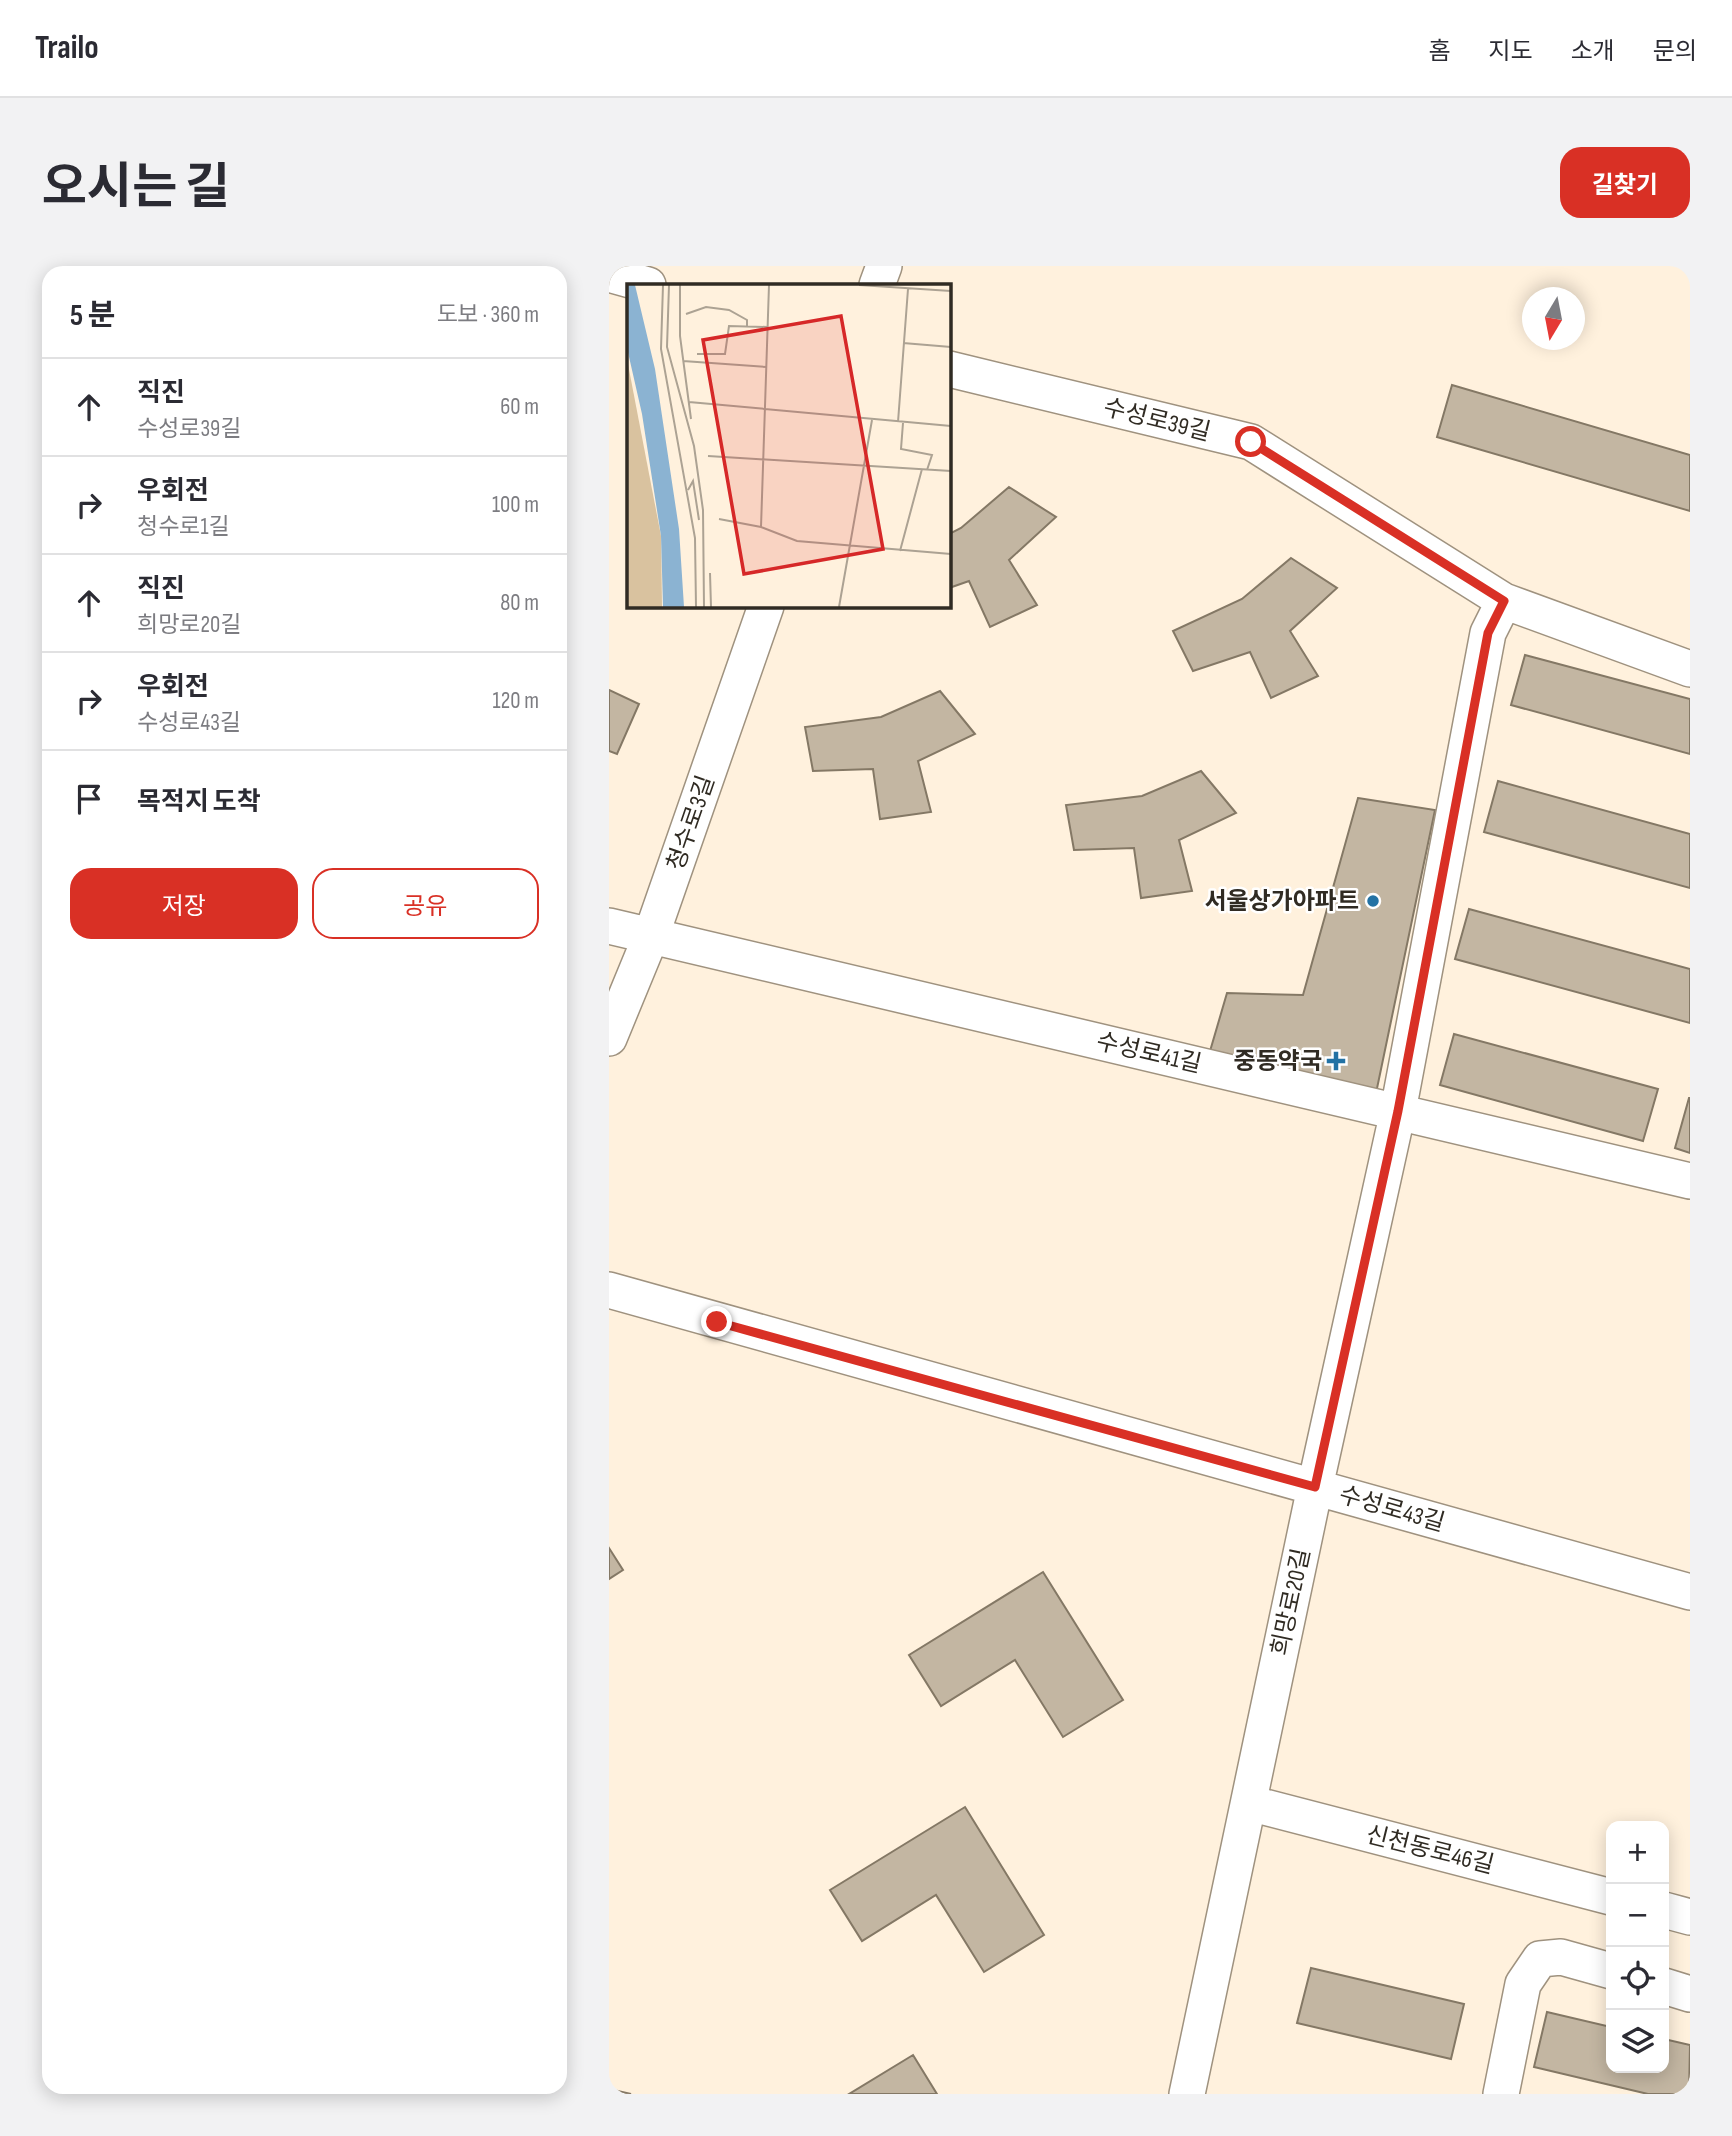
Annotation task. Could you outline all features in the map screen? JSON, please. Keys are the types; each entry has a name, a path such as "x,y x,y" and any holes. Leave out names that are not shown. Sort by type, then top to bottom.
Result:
{"street":[{"path":"877,284 884,266"},
{"path":"609,274 644,284"},
{"name":"수성로39길","path":"950,369 1251,442 1504,601 1690,669"},
{"name":"희망로20길","path":"1187,2094 1315,1487 1398,1111 1488,633 1504,601"},
{"name":"청수로3길","path":"609,1038 651,936 766,607"},
{"name":"수성로41길","path":"609,926 1690,1181"},
{"name":"수성로43길","path":"609,1290 1690,1592"},
{"name":"신천동로46길","path":"1249,1803 1606,1896"},
{"path":"1669,1911 1690,1917"},
{"path":"1501,2094 1523,1984 1540,1959 1561,1957 1606,1970"},
{"path":"1669,1988 1690,1994"}],"building":[{"path":"1452,385 1690,455 1690,511 1437,437"},
{"path":"1009,487 1056,517 1009,560 1037,605 990,627 969,581 950,588 950,534 961,528"},
{"path":"1291,558 1337,588 1290,631 1318,676 1271,698 1250,652 1193,671 1173,631 1242,599"},
{"path":"1525,655 1690,699 1690,754 1511,705"},
{"path":"609,690 639,704 617,754 609,751"},
{"path":"940,691 975,734 918,761 931,812 880,819 873,769 813,771 805,727 881,717"},
{"path":"1201,771 1236,813 1179,840 1192,891 1141,898 1134,848 1074,850 1066,805 1142,796"},
{"path":"1498,781 1690,834 1690,888 1484,832"},
{"name":"서울상가아파트","path":"1358,798 1435,810 1375,1098 1208,1058 1227,993 1303,995"},
{"path":"1469,909 1690,969 1690,1023 1455,959"},
{"path":"1454,1034 1658,1089 1643,1141 1440,1085"},
{"path":"1690,1098 1690,1153 1675,1148"},
{"path":"609,1548 623,1570 609,1579"},
{"path":"1043,1572 1123,1700 1063,1737 1015,1660 941,1706 909,1655"},
{"path":"965,1807 1044,1935 984,1972 936,1895 862,1941 830,1890"},
{"path":"1311,1968 1464,2004 1451,2059 1297,2023"},
{"path":"1547,2012 1606,2026 1606,2073 1669,2073 1669,2040 1690,2045 1689,2094 1648,2094 1534,2067"},
{"path":"913,2055 937,2094 849,2094"},
{"path":"609,2089 631,2094 609,2094"}],"place":[{"name":"서울상가아파트","path":"1373,901"},
{"name":"중동약국","path":"1336,1061"}],"route":[{"path":"717,1322 1315,1487 1398,1111 1488,633 1504,601 1251,442"}]}
